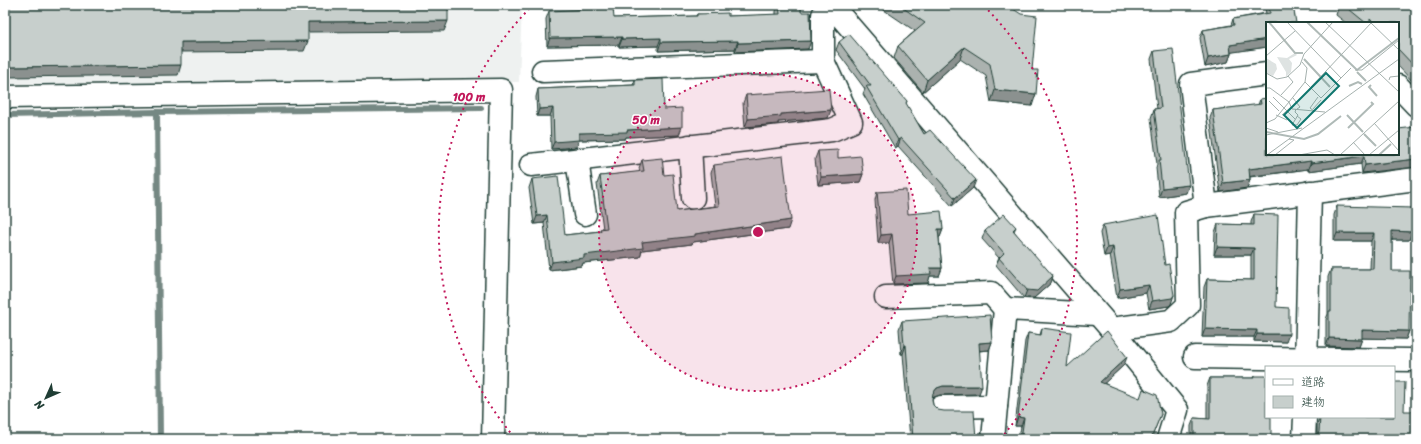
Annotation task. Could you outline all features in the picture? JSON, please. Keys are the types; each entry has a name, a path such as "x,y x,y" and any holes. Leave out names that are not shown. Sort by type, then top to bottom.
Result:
{"street":[{"path":"531,165 832,130 851,122 823,61 823,15 830,5 1177,410 1168,439"},
{"path":"543,71 823,61"},
{"path":"1206,206 1191,84 1266,74"},
{"path":"1399,87 1416,105"},
{"path":"5,97 502,90 493,439"},
{"path":"690,146 693,198"},
{"path":"578,160 585,214"},
{"path":"886,297 991,293 1005,309 1103,322 1171,321 1188,305 1186,212 1206,206 1416,179"},
{"path":"1306,363 1310,192"},
{"path":"993,439 1005,309"},
{"path":"1195,357 1306,363 1411,360"},
{"path":"941,407 996,406"},
{"path":"1304,439 1305,418"}],"shaded area":[{"path":"5,5 522,5 519,82 5,88"}],"building":[{"path":"5,5 448,5 448,21 308,22 308,41 181,42 181,65 5,67"},
{"path":"779,5 801,5 801,12 810,12 811,41 738,43 738,41 661,42 661,38 550,38 549,11 613,8 614,18 697,16 697,14 728,13 728,16 780,14"},
{"path":"899,5 1007,5 1021,14 1037,16 1032,70 1038,70 1036,94 995,90 990,64 964,47 927,80 898,46 925,23"},
{"path":"1269,5 1293,5 1296,22 1266,22 1266,39 1230,45 1231,54 1208,58 1203,30 1234,25 1233,19 1270,13"},
{"path":"1344,5 1410,5 1416,10 1416,68 1399,50 1399,22 1373,22 1370,19 1370,22 1365,22"},
{"path":"849,34 907,101 906,103 924,134 930,130 976,180 955,198 901,138 898,140 866,86 871,86 839,42"},
{"path":"1173,49 1189,185 1162,188 1159,160 1161,160 1154,109 1161,108 1154,51"},
{"path":"663,79 664,109 682,108 682,127 627,130 627,132 579,133 579,140 554,142 553,108 539,109 538,89 635,85 635,80"},
{"path":"829,89 831,110 781,114 781,116 748,119 746,95"},
{"path":"1266,98 1266,155 1399,155 1399,129 1416,127 1416,159 1365,165 1364,156 1311,163 1311,161 1249,169 1250,180 1223,183 1213,110 1261,104 1260,99"},
{"path":"838,150 838,158 861,156 863,174 821,177 818,151"},
{"path":"783,156 791,220 695,234 695,236 642,242 643,248 584,255 584,258 552,262 547,215 537,216 532,179 558,176 565,235 601,231 600,229 607,228 600,176 644,171 642,160 662,158 664,175 673,174 677,211 719,206 714,165"},
{"path":"906,190 908,214 941,211 943,229 938,229 942,268 930,268 931,274 896,276 892,234 881,235 877,192"},
{"path":"1337,206 1413,208 1412,232 1392,231 1392,271 1410,271 1409,331 1362,330 1362,339 1329,338 1329,311 1331,311 1331,269 1373,269 1374,233 1337,233"},
{"path":"1004,214 1016,227 1013,230 1053,276 1037,291 1027,290 999,258 1004,253 985,231"},
{"path":"1254,214 1278,215 1276,307 1289,308 1289,334 1257,334 1257,330 1205,329 1207,279 1254,280 1254,248 1217,247 1218,224 1254,225"},
{"path":"1158,215 1165,265 1169,264 1174,295 1172,298 1152,301 1149,285 1120,289 1113,247 1107,248 1103,225"},
{"path":"990,315 992,342 979,343 982,386 943,386 937,388 933,393 932,399 933,405 938,410 974,411 976,439 913,439 906,345 904,345 902,321"},
{"path":"1042,328 1071,332 1067,367 1107,331 1127,357 1100,382 1140,398 1143,389 1157,395 1161,414 1151,439 1021,439 1024,418 1018,417 1028,333 1041,335"},
{"path":"1255,376 1265,376 1265,418 1271,418 1271,439 1194,439 1194,418 1210,419 1210,378 1255,378"},
{"path":"1395,382 1405,382 1404,411 1416,411 1416,439 1316,439 1319,432 1320,418 1395,418"}],"waterway":[{"path":"157,112 481,108"},
{"path":"5,115 157,112 160,439"}]}
